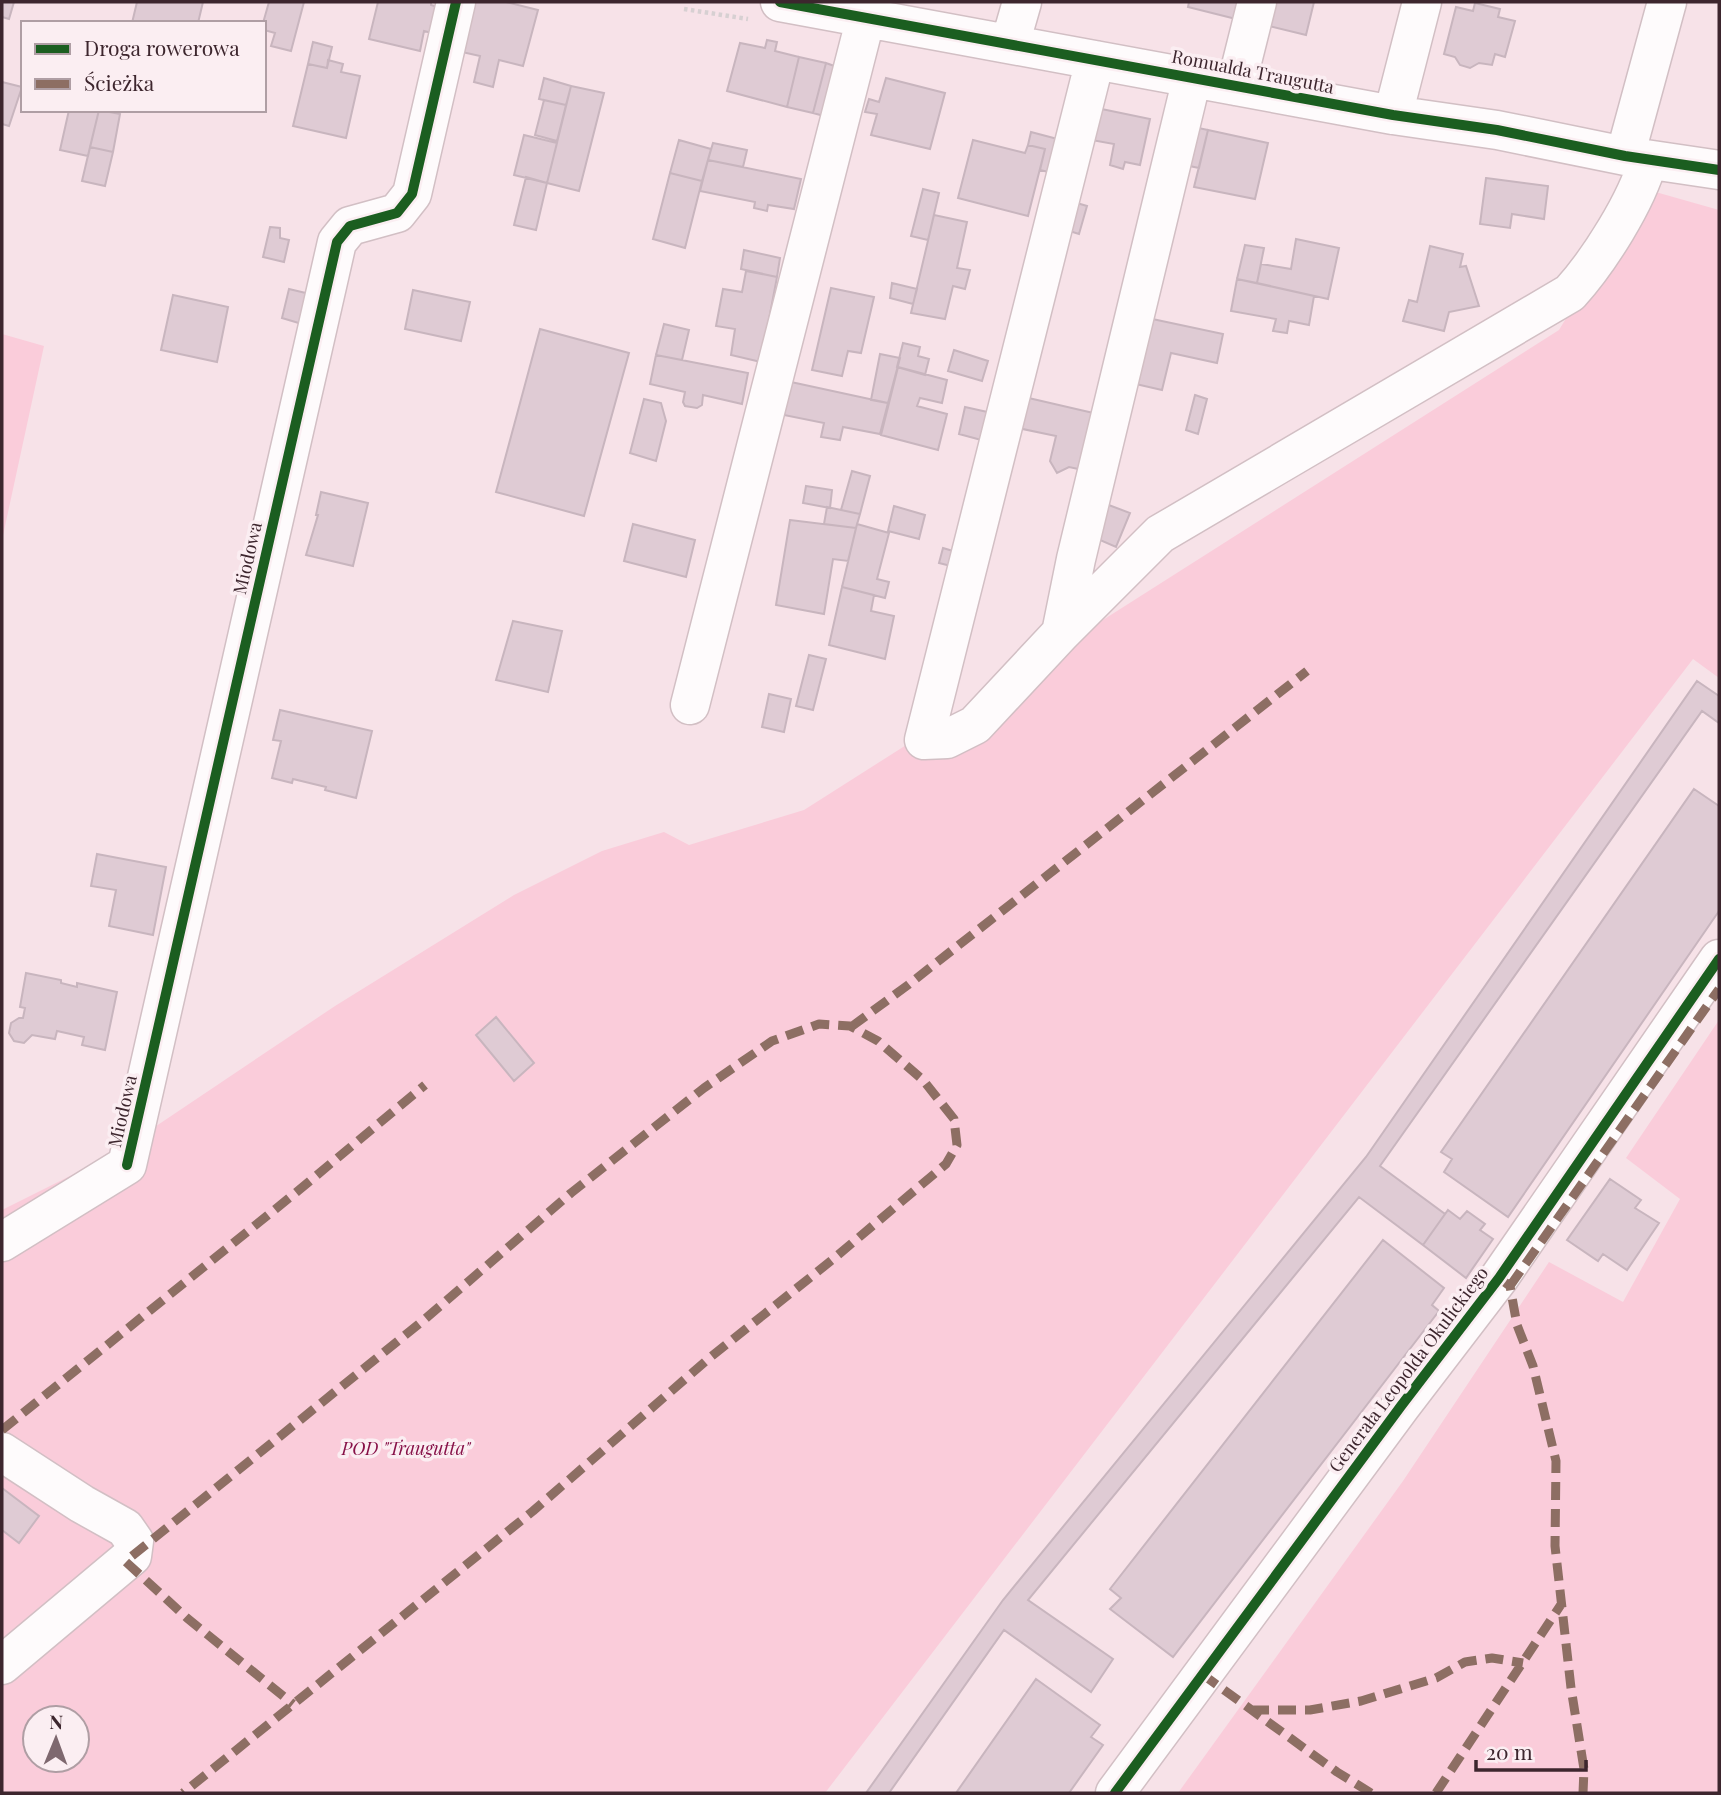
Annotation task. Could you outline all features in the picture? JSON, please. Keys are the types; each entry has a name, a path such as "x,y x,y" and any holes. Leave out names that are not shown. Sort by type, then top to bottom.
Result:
{"street":[{"name":"Miodowa","path":"2,1242 127,1165 337,242 350,226 397,213 412,194 456,2"},
{"name":"Romualda Traugutta","path":"782,2 1393,115 1497,130 1636,158 1719,170"},
{"path":"1010,44 1022,2"},
{"path":"1236,86 1257,2"},
{"path":"1393,115 1422,2"},
{"path":"1095,60 924,740 947,739 975,725 1061,633 1160,534 1570,293 1592,268 1643,180 1636,158 1667,2"},
{"path":"690,705 866,17"},
{"path":"1061,633 1076,559 1192,78"},
{"name":"Generała Leopolda Okulickiego","path":"1115,1793 1499,1278 1719,959"},
{"path":"2,1452 82,1504 125,1528 134,1541 132,1556 2,1665"}],"green space":[{"name":"POD \"Traugutta\"","path":"1645,189 1719,210 1719,678 1693,659 825,1793 2,1793 2,1210 116,1153 335,1006 514,895 602,851 664,832 689,845 804,810 1559,330"},
{"path":"2,334 44,346 2,540"},
{"path":"1719,1020 1719,1793 1178,1793 1403,1481 1549,1262 1623,1302 1680,1199 1626,1158"}],"building":[{"path":"2,2 14,2 9,19 2,17"},
{"path":"137,2 203,2 198,21 132,21"},
{"path":"269,2 304,2 291,51 271,46 275,33 266,31 266,21 264,21"},
{"path":"378,2 431,2 431,5 438,7 432,33 424,31 420,51 369,39"},
{"path":"474,2 506,2 538,10 523,66 499,60 493,87 474,82 480,56 462,52"},
{"path":"1189,2 1248,2 1244,21 1188,7"},
{"path":"1263,2 1314,2 1306,35 1257,23"},
{"path":"1475,3 1500,9 1498,17 1515,21 1505,57 1495,54 1492,65 1479,63 1470,68 1460,65 1455,57 1444,54 1456,7 1473,11"},
{"path":"767,40 777,42 775,51 799,57 787,107 727,91 740,43 765,48"},
{"path":"313,42 332,47 327,68 308,64"},
{"path":"799,57 826,63 813,113 787,107"},
{"path":"328,60 343,64 341,72 360,76 346,138 293,126 308,64 327,68"},
{"path":"826,63 837,67 824,116 813,113"},
{"path":"544,78 571,86 566,105 539,99"},
{"path":"886,78 945,93 930,149 871,135 877,114 865,112 869,99 879,102"},
{"path":"2,82 21,87 21,90 9,126 2,124"},
{"path":"571,86 604,93 579,191 547,183"},
{"path":"544,100 566,105 557,141 535,135"},
{"path":"1092,107 1150,119 1140,165 1125,162 1123,169 1110,165 1114,144 1086,139"},
{"path":"69,112 99,112 88,156 60,150"},
{"path":"99,112 120,114 113,152 90,147"},
{"path":"1189,126 1208,130 1199,168 1180,164"},
{"path":"1208,130 1268,143 1255,199 1194,187"},
{"path":"1031,132 1065,141 1057,174 1040,170 1045,149 1028,145"},
{"path":"524,135 557,143 547,183 514,175"},
{"path":"679,140 711,149 702,181 670,173"},
{"path":"973,140 1025,153 1028,145 1045,149 1028,216 958,198"},
{"path":"713,143 747,150 743,167 708,160"},
{"path":"90,147 113,152 105,186 82,181"},
{"path":"708,160 801,179 794,209 768,205 767,211 754,208 755,202 700,191"},
{"path":"670,173 702,181 685,248 653,239"},
{"path":"526,177 547,183 536,230 514,225"},
{"path":"1486,178 1548,186 1544,219 1512,214 1510,228 1480,224"},
{"path":"923,189 939,193 928,240 911,236"},
{"path":"1070,201 1087,206 1079,234 1063,229"},
{"path":"934,215 967,222 957,268 970,270 965,289 953,286 945,319 911,313"},
{"path":"270,227 280,228 280,238 289,240 284,262 263,257"},
{"path":"1296,239 1339,248 1328,299 1257,283 1261,264 1291,269"},
{"path":"1245,245 1264,248 1257,283 1237,279"},
{"path":"1430,246 1463,254 1460,267 1466,266 1479,306 1449,312 1444,331 1403,321 1409,300 1417,302"},
{"path":"744,250 780,258 777,277 741,269"},
{"path":"746,271 777,277 761,362 731,355 735,329 716,326 723,289 742,292"},
{"path":"1237,279 1314,296 1309,325 1289,321 1287,333 1273,331 1276,319 1231,311"},
{"path":"892,283 917,289 913,304 890,298"},
{"path":"831,288 874,297 861,353 848,351 842,376 812,370"},
{"path":"289,289 310,294 302,324 282,318"},
{"path":"413,290 470,302 461,341 405,329"},
{"path":"173,295 228,307 217,362 161,350"},
{"path":"1143,317 1223,334 1217,363 1171,353 1162,390 1127,382"},
{"path":"664,324 689,330 682,360 656,355"},
{"path":"540,329 629,353 584,516 496,492"},
{"path":"903,343 920,347 918,356 929,359 925,375 897,367"},
{"path":"954,350 988,361 982,381 948,371"},
{"path":"880,354 900,358 888,403 871,400"},
{"path":"656,355 748,373 742,404 703,395 702,405 697,408 685,406 685,392 650,384"},
{"path":"898,367 947,380 942,403 920,398 917,406 947,414 938,450 881,435"},
{"path":"791,382 888,403 880,434 843,427 840,440 821,437 824,423 784,415"},
{"path":"1195,395 1207,399 1198,434 1186,430"},
{"path":"1020,396 1102,415 1088,471 1069,467 1057,473 1050,461 1056,436 1013,427"},
{"path":"644,399 661,403 666,421 656,461 630,453"},
{"path":"965,407 992,413 985,441 959,434"},
{"path":"852,471 870,476 860,514 841,510"},
{"path":"806,486 832,490 830,508 803,503"},
{"path":"321,492 368,503 353,566 306,555 318,515"},
{"path":"1106,504 1130,513 1116,547 1093,537"},
{"path":"894,506 925,515 919,539 888,531"},
{"path":"827,507 860,514 856,528 824,524"},
{"path":"790,520 856,528 848,561 833,559 824,614 776,605"},
{"path":"633,524 695,540 686,577 624,561"},
{"path":"857,524 889,533 877,579 889,582 885,598 842,587"},
{"path":"943,548 963,554 959,568 939,563"},
{"path":"842,587 874,595 871,611 894,616 885,659 829,645"},
{"path":"513,621 562,631 548,692 496,680"},
{"path":"809,655 826,659 813,710 796,706"},
{"path":"1697,681 1719,696 1719,723 1702,711 1380,1166 1445,1214 1423,1245 1359,1197 1028,1600 1113,1659 1091,1692 1004,1630 889,1793 866,1793 1003,1600 1366,1157"},
{"path":"769,694 791,699 784,732 762,727"},
{"path":"280,710 372,731 356,798 293,779 292,783 272,778 281,741 273,740"},
{"path":"1694,789 1719,806 1719,911 1508,1217 1444,1172 1452,1159 1441,1152"},
{"path":"97,854 166,867 153,935 109,926 116,890 91,886"},
{"path":"26,973 61,980 61,983 77,987 77,983 117,992 105,1050 82,1045 84,1037 57,1031 55,1039 32,1035 24,1043 14,1041 9,1033 11,1023 23,1018 25,1008 20,1007"},
{"path":"496,1017 534,1063 514,1081 476,1035"},
{"path":"1610,1179 1641,1200 1635,1208 1659,1223 1627,1270 1603,1254 1598,1261 1567,1240"},
{"path":"1448,1210 1460,1219 1467,1211 1485,1224 1480,1230 1493,1239 1466,1278 1423,1245"},
{"path":"1383,1240 1444,1288 1432,1305 1439,1311 1173,1657 1110,1609 1121,1598 1110,1589"},
{"path":"2,1488 39,1516 19,1543 2,1530"},
{"path":"1036,1679 1100,1725 1091,1737 1103,1745 1069,1793 956,1793"}],"marked path":[{"path":"851,1027 1307,671"},
{"path":"1510,1286 1719,989"},
{"path":"132,1556 425,1319 571,1193 704,1088 772,1041 819,1024 850,1026 878,1041 923,1080 954,1119 957,1145 946,1164 707,1360 533,1511 183,1793"},
{"path":"2,1430 425,1085"},
{"path":"1499,1278 1510,1286 1517,1325 1533,1366 1556,1461 1555,1546 1571,1688 1584,1769 1583,1793"},
{"path":"126,1562 187,1618 293,1704"},
{"path":"1436,1793 1562,1603"},
{"path":"1251,1710 1310,1710 1361,1701 1436,1678 1465,1662 1492,1658 1523,1663"},
{"path":"1202,1674 1337,1772 1371,1793"}],"cycle path":[{"path":"127,1165 337,242 350,226 397,213 412,194 456,2"},
{"path":"780,2 1393,115 1497,130 1625,156 1719,170"},
{"path":"1115,1793 1499,1278 1719,959"}]}
